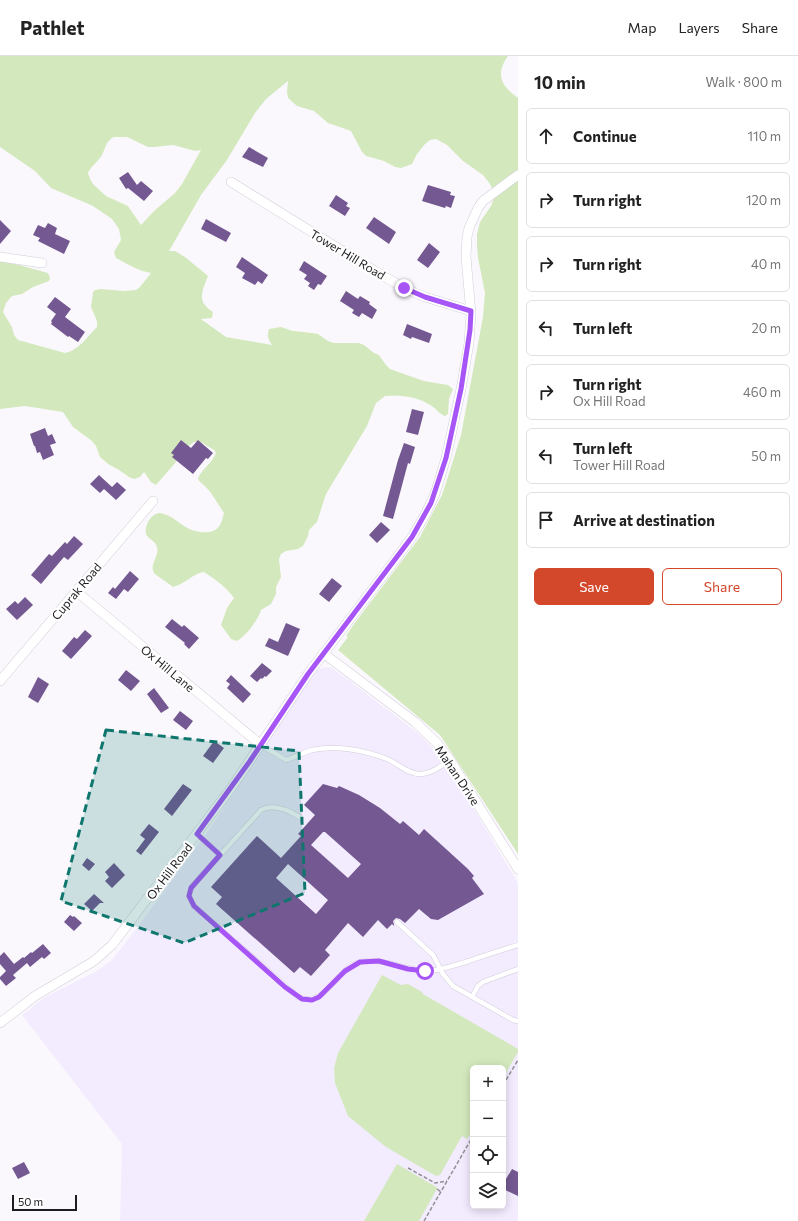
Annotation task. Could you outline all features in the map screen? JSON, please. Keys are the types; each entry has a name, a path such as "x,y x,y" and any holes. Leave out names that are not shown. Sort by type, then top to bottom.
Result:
{"street":[{"name":"Ox Hill Road","path":"0,1023 26,1002 84,967 108,949 122,933 197,834 261,745 323,653 412,537 431,503 446,458 461,389 470,330 471,311 466,257 469,228 478,208 483,201 518,175"},
{"name":"Tower Hill Road","path":"231,182 404,288 425,297 471,311"},
{"path":"0,257 42,263"},
{"name":"Cuprak Road","path":"0,681 153,501"},
{"name":"Ox Hill Lane","path":"76,591 261,745"},
{"name":"Mahan Drive","path":"323,653 415,722 437,743 450,760 518,870"}],"lane":[{"path":"261,745 286,760 314,750 338,749 359,751 379,756 412,772 420,774 432,771 450,760"},
{"path":"301,818 292,813 272,807 264,808 259,811 191,888 189,896 192,904 298,997 308,1000 319,997 348,968 364,961 379,961 416,970 440,969 518,945"},
{"path":"197,834 220,855"},
{"path":"397,922 433,955 440,969 453,986 512,1020 518,1021"},
{"path":"472,997 478,986 483,982 518,970"}],"path":[{"path":"506,1080 518,1060"},
{"path":"424,1221 472,1137"},
{"path":"408,1168 435,1183 447,1181"},
{"path":"437,1189 441,1192"}],"highlighted area":[{"path":"106,730 299,751 305,893 184,943 61,901"}],"shaded area":[{"path":"320,668 332,668 418,733 436,751 454,776 518,883 518,1221 120,1221 122,1144 22,1015 45,997 95,972 111,961 211,827 313,673"}],"green space":[{"path":"0,56 508,56 502,68 502,79 507,89 518,98 518,854 440,735 338,650 348,637 346,636 354,624 420,537 442,495 446,483 461,435 483,317 485,293 478,258 477,234 480,222 491,206 495,195 490,184 483,175 463,161 447,145 436,139 430,140 425,144 417,154 412,164 401,168 366,156 362,152 351,131 328,123 314,111 297,106 288,98 288,81 266,99 255,113 227,160 201,195 169,251 175,251 185,257 208,276 202,299 206,306 213,312 212,318 201,319 226,337 272,345 268,337 269,329 281,327 293,331 318,334 334,343 359,343 379,355 390,369 424,381 448,385 453,389 449,399 448,414 445,416 425,402 409,397 385,396 376,403 367,426 326,494 317,522 309,530 303,546 281,554 279,559 281,577 276,587 276,594 271,604 261,610 252,627 237,641 231,639 221,625 227,608 234,598 231,594 204,572 173,587 153,571 153,564 157,549 155,543 146,534 146,527 149,520 154,515 160,513 171,517 188,528 198,531 208,532 217,529 222,521 224,513 210,492 198,478 214,457 216,453 214,450 201,442 194,442 179,453 176,462 156,485 151,482 144,472 140,477 134,479 108,464 100,457 96,446 92,441 73,427 63,412 25,406 0,409 0,261 48,273 50,278 49,281 33,287 22,294 12,296 6,303 3,312 18,340 65,353 79,346 97,327 97,321 91,307 93,292 95,290 136,290 151,273 138,269 116,258 114,252 121,240 119,229 112,219 93,206 51,188 35,171 0,147","holes":["114,137 127,137 148,147 173,145 195,151 201,150 182,184 175,193 154,211 141,225 128,206 106,196 93,184 88,173 102,155 109,140"]},
{"path":"382,975 401,985 408,984 518,1049 518,1052 506,1073 506,1065 470,1065 470,1134 467,1139 462,1136 440,1175 436,1176 386,1147 348,1116 335,1083 334,1068 338,1053"},
{"path":"397,1164 438,1188 419,1221 364,1221"}],"building":[{"path":"249,147 268,158 263,167 242,157"},
{"path":"128,172 137,185 141,181 153,191 144,201 128,188 126,189 119,178"},
{"path":"428,185 451,192 450,195 455,196 451,208 446,206 445,208 422,201"},
{"path":"336,195 348,203 346,206 350,208 345,216 329,206"},
{"path":"374,217 396,232 389,244 366,228"},
{"path":"206,219 231,233 226,242 201,229"},
{"path":"0,220 11,231 0,244"},
{"path":"48,223 57,228 55,234 70,241 64,254 38,241 40,238 33,235 38,225 45,228"},
{"path":"429,243 440,252 428,268 417,260"},
{"path":"242,257 268,275 262,284 258,281 255,285 242,278 245,273 236,267"},
{"path":"304,261 327,276 321,285 318,284 314,290 308,286 310,283 304,279 307,275 299,270"},
{"path":"346,291 358,299 360,296 370,302 369,304 377,310 372,319 362,313 359,317 352,313 354,310 340,301"},
{"path":"55,297 71,309 65,317 85,332 78,342 69,336 68,337 51,324 51,321 56,314 47,307"},
{"path":"407,324 432,334 429,343 412,337 411,339 403,335"},
{"path":"412,409 424,412 418,435 406,432"},
{"path":"45,428 48,436 52,434 56,443 50,445 54,455 43,460 40,452 37,453 30,434"},
{"path":"181,440 191,448 198,440 213,453 208,459 206,458 193,474 172,457 174,455 171,453"},
{"path":"404,443 415,447 410,464 408,463 393,519 383,516"},
{"path":"99,475 112,487 117,482 126,490 116,500 104,489 100,493 90,484"},
{"path":"381,522 390,530 377,543 369,535"},
{"path":"74,536 83,544 68,560 64,557 41,584 31,575 49,554 52,556 65,542 67,544"},
{"path":"130,571 139,579 128,592 124,589 116,599 108,593 113,587 115,589"},
{"path":"332,578 342,586 329,602 319,594"},
{"path":"25,597 33,605 17,620 6,609 15,601 18,604"},
{"path":"172,619 182,627 184,625 199,638 189,649 184,644 185,643 165,627"},
{"path":"286,623 300,629 288,656 265,646 269,638 278,642"},
{"path":"85,630 92,636 71,659 62,651 74,637 77,639"},
{"path":"262,663 272,671 266,677 261,678 257,682 250,676"},
{"path":"126,670 140,681 131,691 118,680"},
{"path":"231,675 251,694 243,703 227,688 230,684 226,681"},
{"path":"38,677 49,684 38,703 28,697"},
{"path":"154,688 169,708 161,713 147,694"},
{"path":"180,711 193,721 186,730 173,720"},
{"path":"214,741 224,748 213,763 203,756"},
{"path":"183,784 192,790 172,816 164,809"},
{"path":"323,784 337,788 339,786 359,795 380,808 400,824 403,821 419,835 424,829 468,869 474,876 472,878 484,894 438,920 431,919 419,909 405,923 396,918 393,921 394,926 392,924 387,929 378,920 363,937 348,923 325,950 330,955 311,976 300,967 294,973 216,904 222,897 211,887 257,836 281,858 301,836 298,834 315,815 304,805","holes":["323,832 325,832 361,864 348,878 311,845","288,864 328,900 316,914 276,878"]},
{"path":"149,824 159,832 141,855 136,851 145,839 140,835"},
{"path":"87,858 95,864 89,871 82,865"},
{"path":"114,863 125,875 112,888 105,881 109,877 105,872"},
{"path":"94,894 104,903 100,903 92,911 84,904"},
{"path":"70,915 73,917 74,916 82,923 74,931 64,922"},
{"path":"43,944 51,953 44,959 42,957 30,967 27,963 13,975 16,978 6,986 0,979 6,971 0,964 0,956 4,952 14,964"},
{"path":"24,1162 30,1173 18,1179 12,1168"},
{"path":"512,1169 518,1172 518,1196 506,1190 506,1179"}],"route":[{"path":"404,288 425,297 471,311 470,330 461,389 439,484 425,515 412,537 323,653 250,761 197,834 220,855 192,886 189,896 194,906 285,987 302,999 312,1000 319,997 348,968 360,962 379,961 408,969 425,971"}]}
